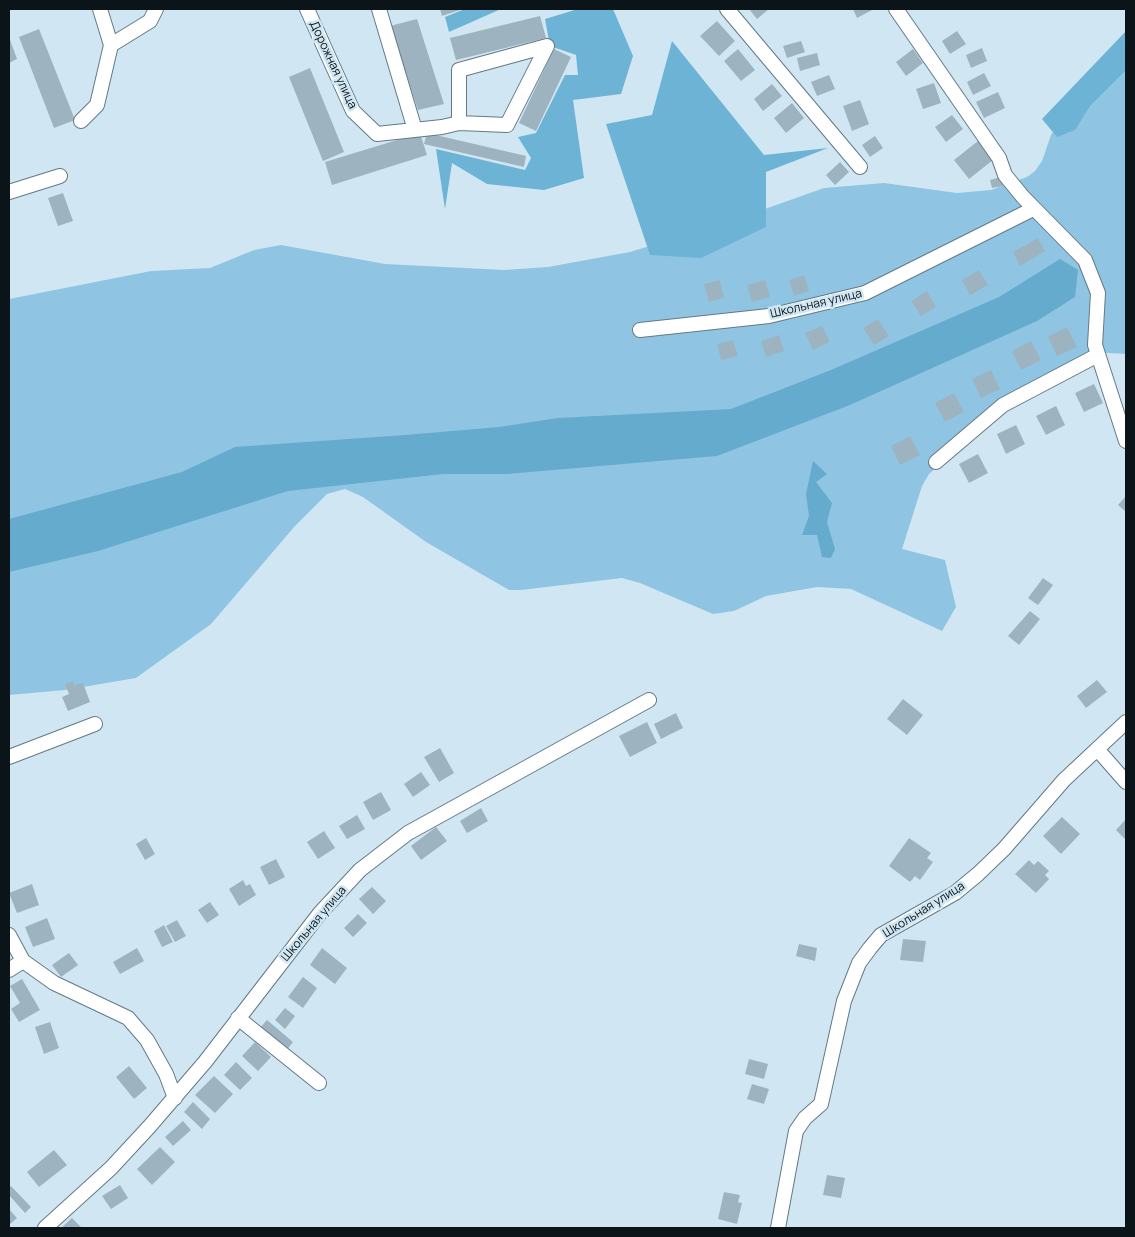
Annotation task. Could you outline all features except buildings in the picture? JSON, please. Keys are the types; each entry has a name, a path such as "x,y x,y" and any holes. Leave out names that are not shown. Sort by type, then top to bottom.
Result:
{"street":[{"path":"81,122 98,105 111,45 100,9"},
{"path":"111,45 150,21 156,9"},
{"name":"Дорожная улица","path":"307,9 353,111 377,134 459,123 507,125 548,46 459,70 459,123"},
{"path":"379,9 415,130"},
{"path":"727,9 860,167"},
{"path":"896,9 999,158 1005,174 1033,208 1085,260 1098,293 1095,345 1126,440"},
{"path":"9,192 60,176"},
{"name":"Школьная улица","path":"640,330 769,316 865,293 1033,208"},
{"path":"936,462 1004,405 1098,354"},
{"name":"Школьная улица","path":"45,1228 111,1168 175,1098 320,913 360,870 408,833 649,700"},
{"name":"Школьная улица","path":"778,1228 796,1131 805,1118 821,1104 844,1001 859,963 881,935 955,893 978,874 1004,850 1064,780 1126,722"},
{"path":"9,757 95,724"},
{"path":"1097,749 1126,782"},
{"path":"9,934 23,961 54,984 128,1018 147,1040 166,1074 175,1098"},
{"path":"9,970 23,961"},
{"path":"238,1018 319,1083"}],"shaded area":[{"path":"465,9 501,9 449,32 445,17"},
{"path":"578,9 613,9 633,56 621,94 573,100 584,178 544,190 487,184 452,163 445,209 436,149 525,170 531,158 518,137 536,133 565,75 578,75 576,55 550,46 545,19"},
{"path":"1126,31 1126,70 1090,106 1075,130 1057,137 1042,119"},
{"path":"1126,40 1126,354 1091,352 983,427 929,474 922,486 902,549 945,560 956,607 942,631 851,589 817,587 766,596 734,611 713,614 640,583 622,578 509,590 426,542 363,497 345,489 327,494 295,526 211,624 136,678 65,690 9,695 9,299 151,271 210,268 254,250 281,245 385,264 504,270 548,267 630,252 734,220 824,188 884,183 957,193 991,190 1027,177 1035,171 1042,161 1051,135 1072,103"},
{"path":"672,41 764,155 828,148 766,172 766,227 701,258 650,255 606,124 652,115"},
{"path":"1060,259 1078,270 1075,297 1037,321 850,405 717,456 507,474 443,474 288,491 98,551 9,572 9,519 182,472 235,447 499,427 558,418 731,409 831,370 999,297"},
{"path":"813,461 827,474 816,482 832,503 827,522 835,549 831,558 822,557 817,535 802,535 809,516 806,494"}]}
